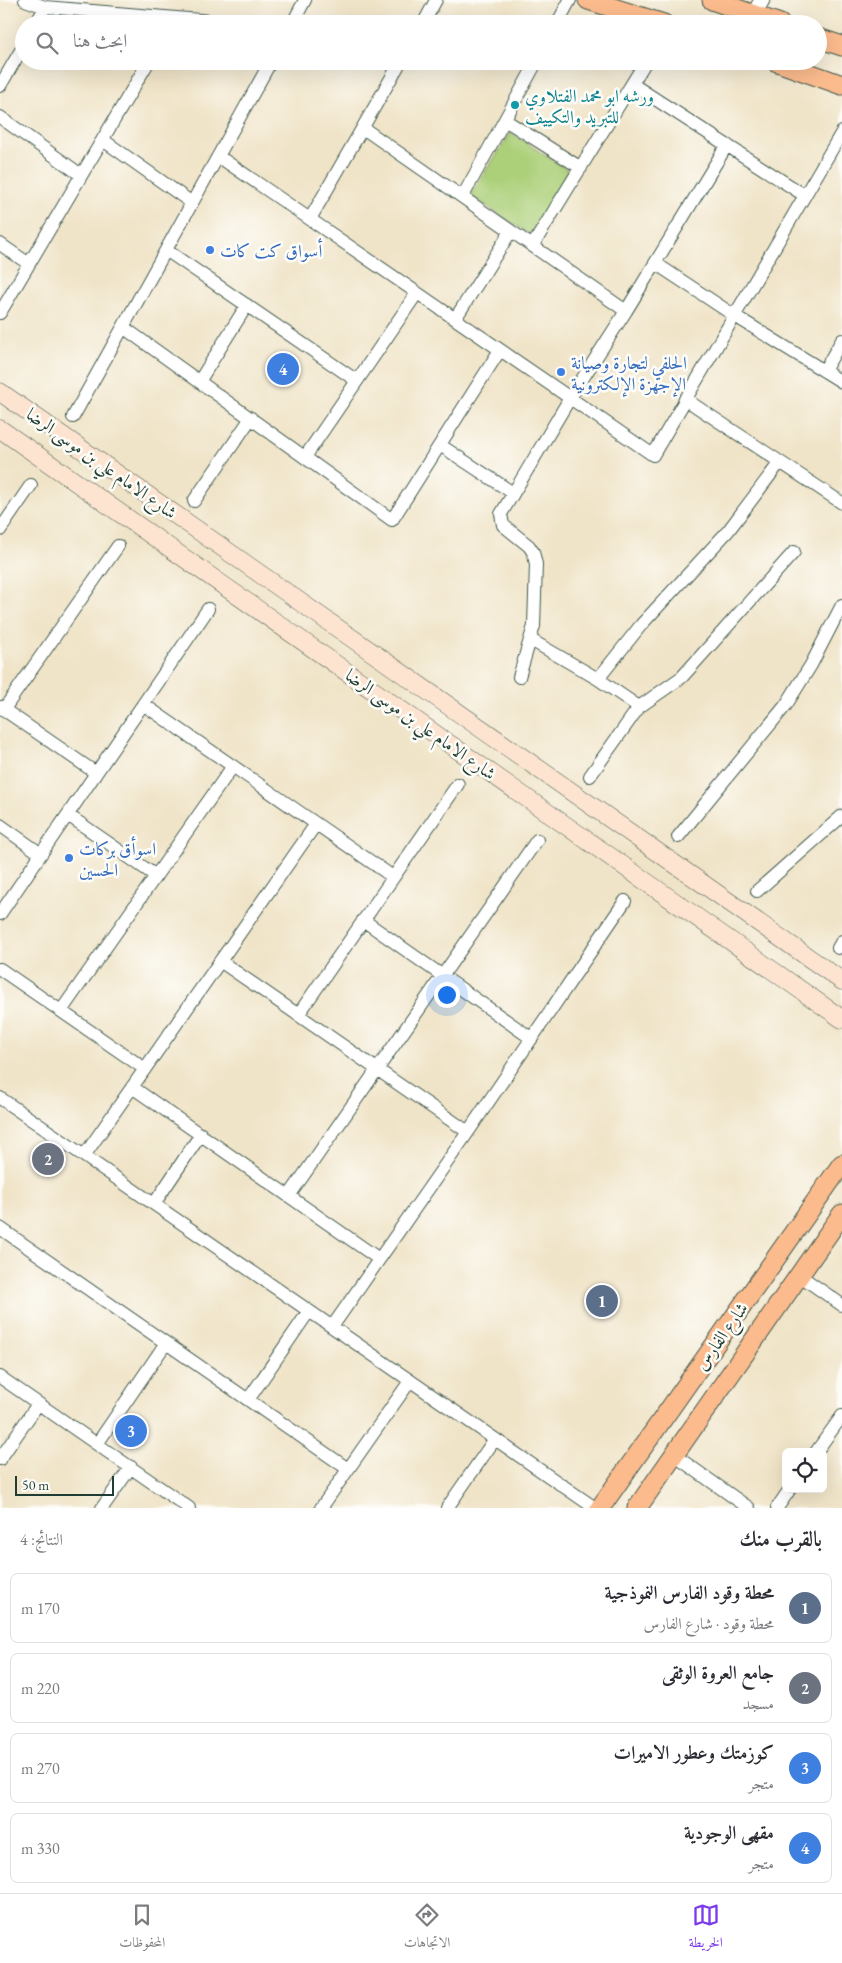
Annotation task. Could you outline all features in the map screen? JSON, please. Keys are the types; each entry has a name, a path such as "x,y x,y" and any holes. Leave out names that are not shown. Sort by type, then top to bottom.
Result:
{"main road":[{"path":"588,0 636,15"},
{"path":"712,0 758,7 768,15"},
{"path":"827,41 842,46"},
{"path":"800,70 842,85"},
{"name":"شارع الامام علي بن موسى الرضا","path":"0,392 842,981"},
{"name":"شارع الامام علي بن موسى الرضا","path":"0,429 842,1019"},
{"name":"شارع الفارس","path":"600,1508 842,1164"},
{"name":"شارع الفارس","path":"637,1508 842,1214"}],"street":[{"path":"25,0 45,7 102,5 149,15"},
{"path":"297,15 305,0"},
{"path":"428,15 436,0"},
{"path":"562,15 570,0"},
{"path":"41,15 45,7"},
{"path":"0,86 15,60"},
{"path":"0,313 144,70"},
{"path":"73,417 266,70"},
{"path":"310,219 396,70"},
{"path":"462,196 532,70"},
{"path":"533,245 641,70"},
{"path":"632,84 804,195"},
{"path":"0,117 81,176"},
{"path":"505,120 580,168"},
{"path":"363,128 626,311"},
{"path":"218,156 653,455 842,132"},
{"path":"102,140 192,203"},
{"path":"519,676 531,640 536,612 535,558 529,546 505,529 501,521 501,514 570,398 626,311 727,145"},
{"path":"455,319 511,231"},
{"path":"0,244 29,264"},
{"path":"166,250 247,304 356,381"},
{"path":"655,263 735,316 842,382"},
{"path":"305,457 417,293"},
{"path":"200,380 247,304"},
{"path":"123,327 200,380 392,520 500,350"},
{"path":"824,371 842,340"},
{"path":"685,399 842,503"},
{"path":"194,501 251,418"},
{"path":"440,445 513,493"},
{"path":"598,679 641,625 728,531 780,462"},
{"path":"0,530 31,485"},
{"path":"96,773 2,708 118,546"},
{"path":"590,776 639,707 682,677 794,552"},
{"path":"0,914 208,609"},
{"path":"678,837 786,705 811,665 841,610"},
{"path":"531,640 598,679 639,707"},
{"path":"143,704 393,877"},
{"path":"61,1012 233,766"},
{"path":"298,1015 458,784"},
{"path":"68,815 156,876"},
{"path":"757,891 842,816"},
{"path":"84,1156 316,824"},
{"path":"0,825 41,854"},
{"path":"289,1196 537,840"},
{"path":"332,1326 468,1132 625,901"},
{"path":"363,920 531,1038"},
{"path":"220,961 468,1132"},
{"path":"0,969 145,1069"},
{"path":"132,1087 379,1259"},
{"path":"2,1102 332,1326 594,1508"},
{"path":"154,1204 201,1134"},
{"path":"0,1228 348,1469"},
{"path":"800,1275 842,1305"},
{"path":"248,1400 309,1311"},
{"path":"97,1444 166,1343"},
{"path":"0,1377 189,1508"},
{"path":"321,1508 410,1381"},
{"path":"0,1459 38,1404"},
{"path":"819,1448 842,1416"},
{"path":"446,1508 495,1439"},
{"path":"674,1455 749,1508"},
{"path":"102,1508 131,1468"},
{"path":"776,1508 787,1493"}],"green space":[{"path":"511,133 571,172 532,236 470,195"}],"place":[{"name":"ورشه ابو محمد الفتلاوي للتبريد والتكييف","path":"515,105"},
{"name":"أسواق كت كات","path":"210,250"},
{"name":"مقهى الوجودية","path":"283,369"},
{"name":"الحلفي لتجارة وصيانة الإجهزة الإلكترونية","path":"561,372"},
{"name":"اسوأق بركات الحسين","path":"69,858"},
{"name":"جامع العروة الوثقى","path":"48,1159"},
{"name":"محطة وقود الفارس النموذجية","path":"602,1301"},
{"name":"كوزمتك وعطور الاميرات","path":"131,1431"}]}
